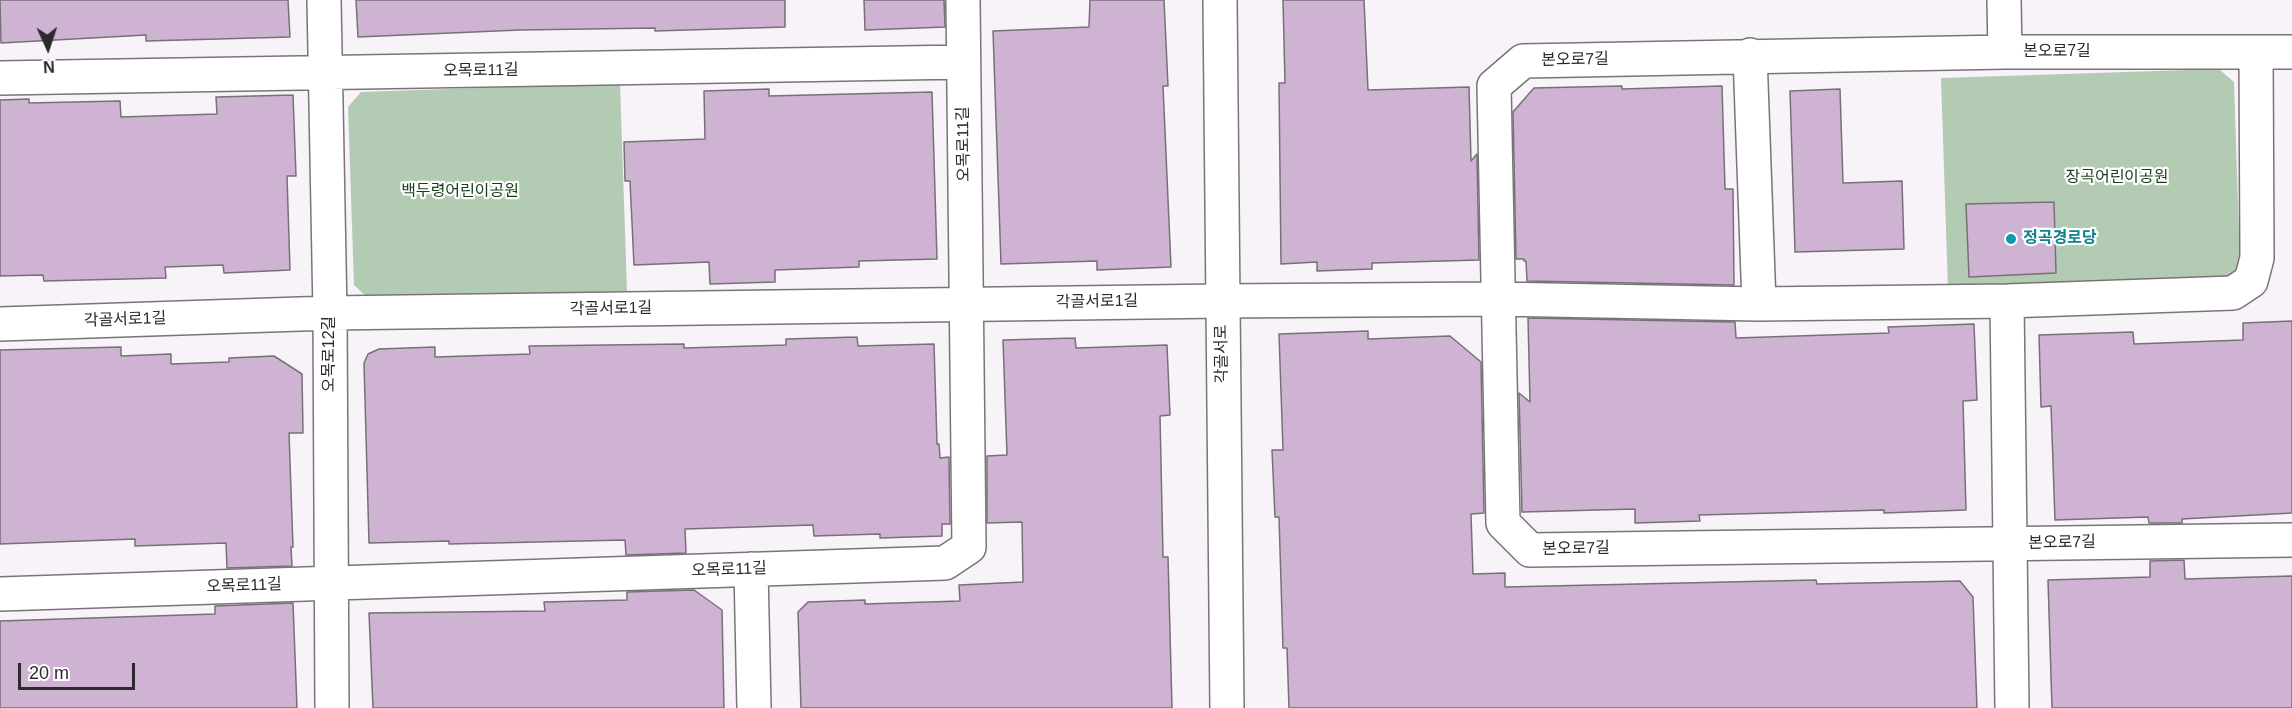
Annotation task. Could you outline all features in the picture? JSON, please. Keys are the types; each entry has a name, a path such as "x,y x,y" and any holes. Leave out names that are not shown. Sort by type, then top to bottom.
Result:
{"street":[{"name":"오목로12길","path":"324,0 330,314 332,708"},
{"name":"오목로11길","path":"0,594 945,563 969,547 963,0"},
{"name":"각골서로","path":"1220,0 1227,708"},
{"path":"2004,0 2006,52"},
{"name":"본오로7길","path":"2292,52 2006,52 1523,61 1494,86 1503,522 1530,550 2292,540"},
{"path":"1750,55 1759,304 2007,301 2233,293 2251,281 2258,258 2256,52"},
{"name":"오목로11길","path":"0,78 963,62"},
{"name":"각골서로1길","path":"0,324 330,314 1222,301 1497,299 1759,304"},
{"path":"2007,301 2012,708"},
{"path":"751,569 754,708"}],"green space":[{"name":"장곡어린이공원","path":"2219,69 2234,82 2240,266 2226,280 1948,289 1941,78"},
{"name":"백두령어린이공원","path":"620,83 627,291 369,299 354,285 348,107 361,92"}],"building":[{"path":"0,0 288,0 290,37 146,41 146,35 1,43"},
{"path":"356,0 785,0 785,27 655,31 655,28 520,30 358,37"},
{"path":"864,0 944,0 945,27 865,30"},
{"path":"1090,0 1164,0 1168,86 1163,86 1171,267 1097,270 1097,261 1001,264 993,31 1089,27"},
{"path":"1283,0 1364,0 1368,90 1469,87 1471,161 1477,154 1479,260 1372,263 1372,269 1317,271 1317,262 1281,264 1279,83 1285,83"},
{"path":"1622,86 1622,89 1722,86 1725,189 1733,189 1734,285 1527,281 1526,261 1516,259 1513,112 1534,88"},
{"path":"769,89 769,96 932,92 937,259 859,261 859,267 775,270 775,282 710,284 709,262 634,265 630,181 625,181 624,142 705,139 704,91"},
{"path":"1840,89 1843,183 1902,181 1904,249 1795,252 1790,91"},
{"path":"293,95 296,176 287,176 290,270 224,273 223,265 165,267 166,278 44,281 43,275 0,276 0,100 29,99 29,103 120,101 121,117 217,114 216,97"},
{"name":"정곡경로당","path":"2054,202 2056,273 1969,277 1966,204"},
{"path":"1528,318 1735,322 1736,338 1889,333 1888,327 1974,324 1977,400 1963,401 1966,510 1699,515 1700,521 1635,523 1635,509 1522,512 1519,393 1530,402"},
{"path":"2292,321 2292,513 2182,519 2182,523 2149,523 2148,517 2055,520 2051,406 2041,407 2039,335 2133,332 2134,344 2243,340 2243,323"},
{"path":"1368,331 1368,339 1450,336 1481,362 1484,513 1471,514 1473,574 1505,573 1505,587 1816,580 1817,584 1960,581 1973,597 1977,708 1289,708 1287,648 1283,648 1279,517 1275,517 1272,450 1283,450 1279,334"},
{"path":"857,337 858,346 934,344 937,444 939,444 940,458 949,457 950,524 942,524 942,536 880,538 880,534 814,536 813,525 685,529 686,553 626,555 625,540 449,544 449,541 369,543 364,363 368,354 379,349 435,347 435,357 530,354 529,346 684,344 684,348 786,345 786,339"},
{"path":"1075,338 1076,348 1167,345 1170,415 1160,416 1163,557 1168,557 1172,708 801,708 798,612 808,602 865,600 865,604 960,601 959,585 1023,582 1022,522 987,523 987,456 1007,455 1003,340"},
{"path":"121,347 121,356 171,354 171,364 229,362 229,358 274,356 302,374 303,433 289,433 292,566 227,568 226,543 135,546 135,539 0,544 0,350"},
{"path":"2184,560 2185,579 2292,576 2292,708 2052,708 2048,580 2150,577 2150,561"},
{"path":"694,590 722,610 724,708 373,708 369,613 545,611 544,602 627,600 627,592"},
{"path":"293,603 297,708 0,708 0,621 215,614 215,606"}],"place":[{"name":"정곡경로당","path":"2011,239"}]}
